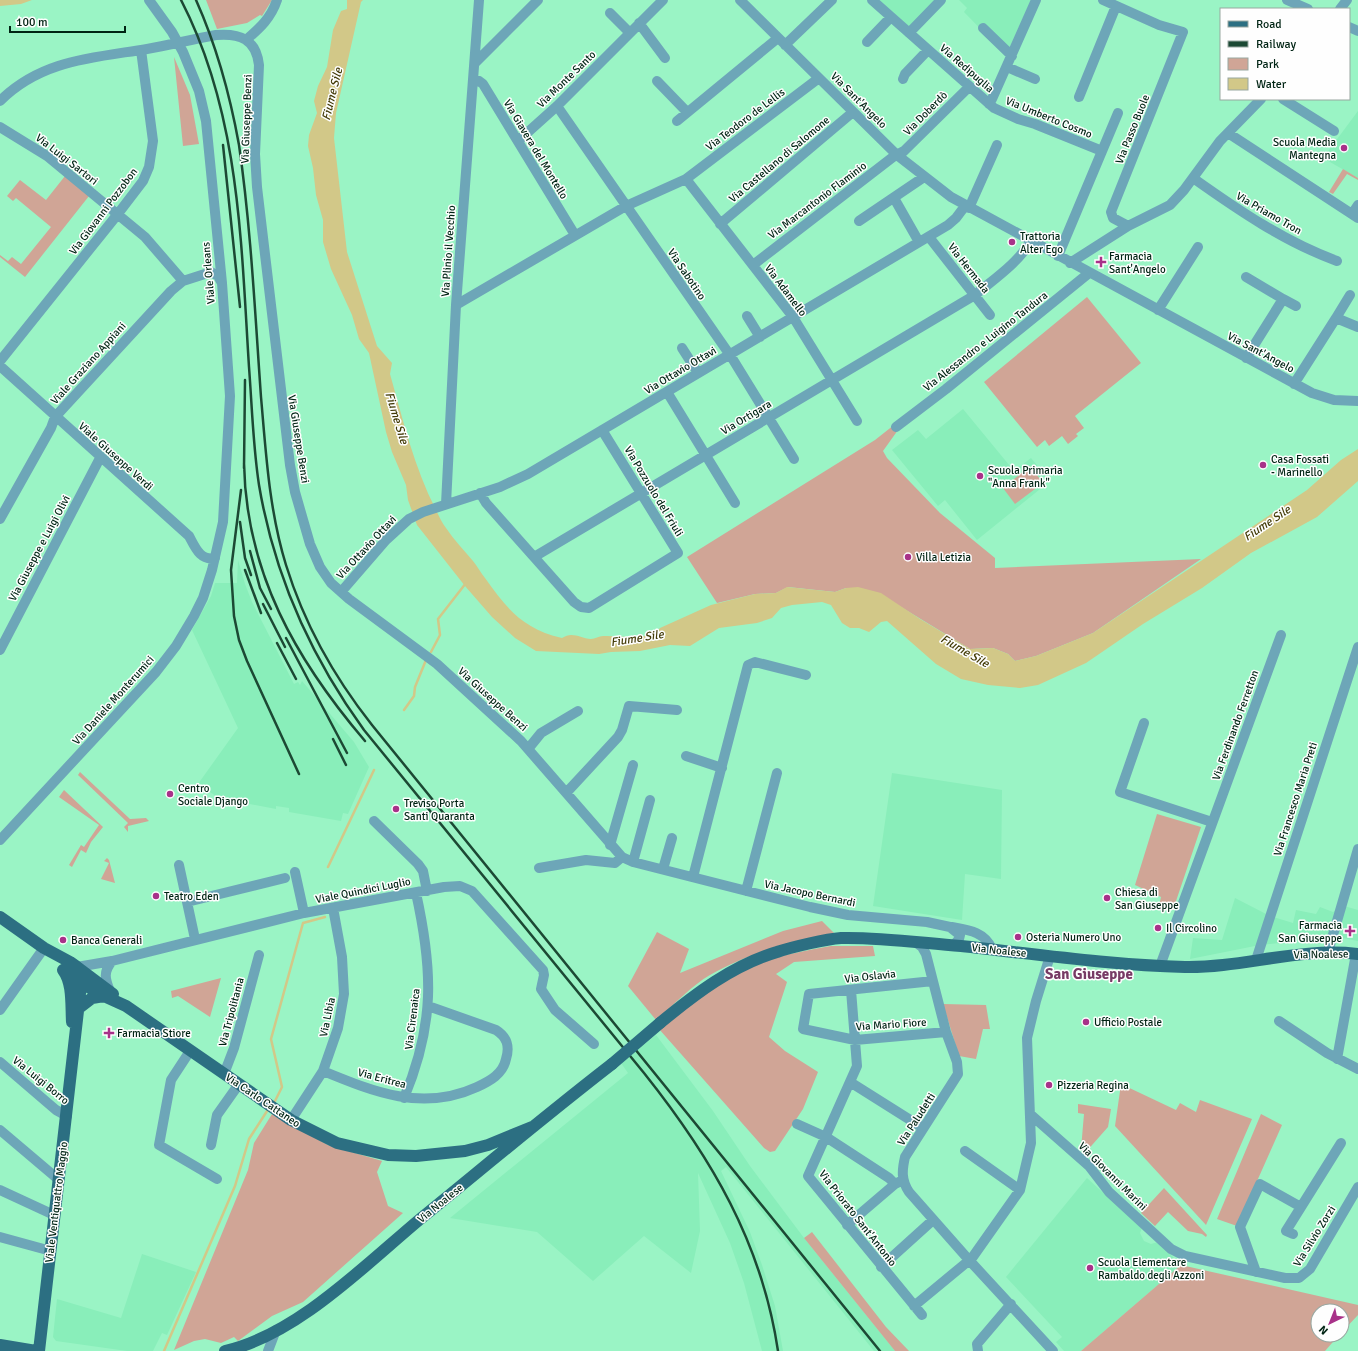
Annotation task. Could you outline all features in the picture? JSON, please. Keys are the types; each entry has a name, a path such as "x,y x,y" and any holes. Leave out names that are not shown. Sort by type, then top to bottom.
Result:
{"main road":[{"path":"0,917 44,948 77,967"},
{"name":"Via Noalese","path":"225,1351 236,1348 276,1330 329,1295 612,1064 687,1000 715,981 743,966 776,952 839,938 915,942 1160,966 1196,967 1301,953 1328,952 1357,954"},
{"name":"Viale Ventiquattro Maggio","path":"44,948 66,974 70,989 73,1052"},
{"path":"66,974 72,968 77,967"},
{"name":"Viale Ventiquattro Maggio","path":"39,1351 67,1116 73,1052 85,978 77,967"},
{"name":"Via Carlo Cattaneo","path":"66,974 85,978 286,1117 337,1143 388,1155 416,1156 465,1151 488,1145 532,1128"},
{"path":"79,1008 92,998 107,993"},
{"path":"465,1151 478,1157 484,1168"},
{"name":"Via Noalese","path":"247,1351 264,1336"},
{"path":"0,1345 36,1351"}],"street":[{"name":"Viale Orleans","path":"149,0 179,43 195,81 206,121 218,255 222,283 230,396 223,522 215,558"},
{"path":"0,102 24,81 48,69 72,62 221,35 236,35 246,40 273,12 277,0"},
{"name":"Via Plinio il Vecchio","path":"442,505 479,0"},
{"path":"475,63 538,0"},
{"name":"Via Monte Santo","path":"518,141 557,106 663,0"},
{"name":"Via Sant'Angelo","path":"740,0 897,155 924,178 967,207 1294,384 1324,397 1358,401"},
{"path":"677,121 782,41 832,0"},
{"name":"Via Redipuglia","path":"872,0 989,104"},
{"path":"909,33 941,0"},
{"path":"989,104 1036,0"},
{"path":"1079,97 1116,6 1103,0"},
{"path":"1287,0 1306,8"},
{"path":"1341,8 1347,0"},
{"name":"Via Passo Buole","path":"1116,6 1159,25 1183,32 1111,212 1113,218 1128,226"},
{"path":"610,13 630,33"},
{"path":"867,42 891,17"},
{"path":"639,24 665,58"},
{"path":"983,28 1012,56"},
{"name":"Via Giuseppe Benzi","path":"246,40 256,52 259,65 255,154 282,406 290,465 297,498 312,552 326,575 341,592 436,664 528,749 622,857"},
{"name":"Via Giovanni Pozzobon","path":"0,361 117,215 142,181 152,156 153,141 141,50"},
{"name":"Via Redipuglia","path":"903,79 905,74 928,50"},
{"path":"1007,67 1035,79"},
{"name":"Via Teodoro de Lellis","path":"686,179 819,78"},
{"name":"Via Giavera del Montello","path":"473,80 479,80 483,84 574,235"},
{"path":"657,82 687,112"},
{"name":"Via Doberdò","path":"897,155 904,152 969,87"},
{"path":"1070,263 1128,226 1165,209 1176,199 1193,178 1210,153 1260,100"},
{"path":"1285,100 1334,131"},
{"name":"Via Umberto Cosmo","path":"989,104 994,108 1018,119 1035,124 1102,151"},
{"name":"Via Sabotino","path":"557,106 729,355 770,417 794,459"},
{"name":"Via Castellano di Salomone","path":"720,224 853,112"},
{"name":"Via Umberto Cosmo","path":"1058,256 1118,113"},
{"name":"Via Luigi Sartori","path":"0,127 47,156 145,237 183,281"},
{"path":"1228,133 1355,216 1358,205"},
{"path":"967,207 997,145"},
{"name":"Via Marcantonio Flaminio","path":"752,265 897,155"},
{"path":"859,221 924,178"},
{"name":"Via Priamo Tron","path":"1193,178 1237,209 1319,254 1337,261"},
{"path":"456,305 626,206 686,179"},
{"name":"Via Adamello","path":"686,179 793,317 857,421"},
{"path":"894,198 919,242"},
{"name":"Via Ottavio Ottavi","path":"341,592 386,540 409,519 442,505 523,477 929,236 952,222 967,207"},
{"name":"Via Hermada","path":"929,236 990,315"},
{"name":"Via Ortigara","path":"534,557 975,295 1025,251 1031,242"},
{"path":"1158,310 1198,247"},
{"path":"218,255 211,272 218,276 222,283"},
{"name":"Viale Graziano Appiani","path":"0,519 51,428 55,417 166,296 183,281 211,272"},
{"name":"Via Alessandro e Luigino Tandura","path":"896,427 946,389 1089,273"},
{"path":"1246,277 1296,306"},
{"path":"1294,384 1350,295"},
{"path":"1246,358 1283,299"},
{"path":"747,316 760,337"},
{"path":"1336,318 1358,327"},
{"path":"682,348 698,373"},
{"name":"Viale Giuseppe Verdi","path":"0,366 100,458 189,536 199,553 207,559 215,558"},
{"path":"667,392 735,503"},
{"name":"Via Pozzuolo del Friuli","path":"534,557 577,605 585,608 593,606 678,553 602,430"},
{"name":"Via Giuseppe e Luigi Olivi","path":"0,650 100,458"},
{"path":"480,493 486,503 534,557"},
{"name":"Via Daniele Monterumici","path":"0,840 156,672 176,646 203,598 215,558"},
{"name":"Via Ferdinando Ferretton","path":"1160,966 1281,635"},
{"name":"Via Francesco Maria Preti","path":"1256,960 1358,647"},
{"path":"693,877 748,664 755,662 806,676"},
{"path":"567,792 618,737 622,730 629,706 677,710"},
{"name":"Via Giuseppe Benzi","path":"528,749 541,733 578,711"},
{"path":"1144,723 1120,792 1212,822"},
{"path":"686,756 722,768"},
{"path":"610,845 632,765"},
{"path":"746,891 777,773"},
{"path":"633,862 650,800"},
{"name":"Viale Quindici Luglio","path":"374,821 418,864 423,871 427,891"},
{"path":"663,869 672,838"},
{"path":"1328,952 1354,874 1358,849"},
{"path":"539,868 586,860 615,863 622,857"},
{"name":"Via Jacopo Bernardi","path":"622,857 633,862 839,914 927,922 979,934 987,940 992,950"},
{"path":"179,865 195,939"},
{"name":"Viale Quindici Luglio","path":"296,872 304,914"},
{"path":"187,902 285,878"},
{"name":"Viale Quindici Luglio","path":"77,967 110,961 195,939 304,914 460,886 472,891 543,970 544,975 541,989 551,1006 594,1044"},
{"name":"Via Cirenaica","path":"404,1098 421,1050 428,1006 426,945 416,893"},
{"name":"Via Libia","path":"286,1117 323,1071 338,1028 344,994 342,957 333,908"},
{"path":"950,927 960,935 959,939 952,946"},
{"name":"Via Paludetti","path":"899,1182 906,1157 958,1074 957,1062 946,1032 926,954 922,947 915,942"},
{"path":"0,1010 44,948"},
{"path":"1336,1059 1357,954"},
{"name":"Via Tripolitania","path":"224,1074 234,1048 259,955"},
{"path":"914,1306 969,1260 1020,1190 1031,1148 1027,1038 1036,1000 1050,956"},
{"path":"107,993 105,972 110,961"},
{"name":"Viale Quindici Luglio","path":"85,978 110,961"},
{"name":"Via Oslavia","path":"809,994 933,981"},
{"name":"Via Priorato Sant'Antonio","path":"851,990 857,1066 808,1176 881,1267 922,1315"},
{"name":"Via Mario Fiore","path":"809,994 803,1029 855,1040 946,1032"},
{"name":"Via Eritrea","path":"323,1071 369,1090 404,1098 427,1098 449,1096 474,1088 494,1077 504,1068 508,1042 503,1035 496,1030 428,1006"},
{"path":"1279,1021 1336,1059 1358,1068"},
{"path":"190,1051 171,1080 158,1145 217,1179"},
{"name":"Via Luigi Borro","path":"0,1062 56,1110 67,1116"},
{"path":"850,1082 923,1128"},
{"path":"212,1145 217,1115 239,1084"},
{"name":"Via Giovanni Marini","path":"1030,1114 1088,1166 1109,1192 1178,1254"},
{"path":"797,1124 826,1137 889,1178 899,1182 1053,1351"},
{"path":"0,1130 59,1180"},
{"name":"Via Silvio Zorzi","path":"1293,1234 1286,1231 1341,1143"},
{"path":"965,1151 1020,1190"},
{"path":"847,1225 899,1182"},
{"path":"1256,1272 1240,1227 1260,1184 1301,1208"},
{"name":"Via Silvio Zorzi","path":"1178,1254 1293,1279 1305,1275 1358,1187"},
{"path":"0,1190 54,1215"},
{"path":"881,1267 933,1220"},
{"path":"0,1237 51,1251"},
{"path":"978,1351 977,1344 1011,1304"},
{"path":"268,1351 276,1330"}],"shaded area":[{"path":"879,0 944,0 914,31"},
{"path":"959,0 1031,0 1006,55 964,12 967,8"},
{"name":"Scuola Media Mantegna","path":"1358,111 1358,178 1323,158"},
{"name":"Scuola Primaria \"Anna Frank\"","path":"963,409 1014,471 1031,458 1050,481 977,540 945,500 938,506 892,450 918,430 926,439"},
{"path":"238,560 252,602 294,684 298,682 300,685 302,681 354,742 369,767 348,814 343,813 341,821 289,812 289,808 276,806 276,809 219,798 198,784 238,728 192,630 211,596 215,583 237,583"},
{"path":"892,773 1002,790 1001,879 965,874 962,920 873,906"},
{"path":"1235,898 1270,916 1293,923 1296,910 1316,914 1320,907 1333,912 1344,906 1358,910 1358,941 1337,937 1260,945 1190,959 1193,938 1222,940"},
{"path":"656,1035 713,1111 750,1166 804,1238 895,1351 874,1351 726,1167 721,1171 750,1232 762,1265 775,1306 783,1351 762,1351 744,1283 730,1243 698,1173 700,1231 691,1273 644,1236 593,1281 537,1232 450,1218 628,1073 621,1063"},
{"path":"1087,1178 1142,1228 1140,1233 1144,1241 1151,1244 1158,1242 1181,1265 1081,1351 1064,1351 1056,1342 1062,1337 1006,1277"},
{"path":"142,1254 196,1272 167,1335 162,1333 153,1351 127,1351 56,1341 53,1337 57,1299 121,1318"}],"green space":[{"path":"206,0 272,0 262,16 260,15 247,23 217,29"},
{"path":"174,57 190,95 199,144 183,146"},
{"path":"1343,169 1358,178 1358,180 1347,174 1333,194 1329,192"},
{"path":"65,176 89,196 25,277 0,257 0,255 8,261 12,257 21,264 51,227 16,198 13,201 7,196 20,180 46,200"},
{"path":"1087,297 1141,363 1075,416 1084,428 1076,434 1078,436 1068,444 1062,436 1049,446 1045,440 1037,447 984,382"},
{"path":"894,425 898,430 883,451 887,458 940,513 995,558 995,568 1201,559 1093,633 1036,656 1015,661 1008,654 993,648 970,649 901,607 846,588 835,592 788,587 776,593 755,594 717,603 687,557 875,440"},
{"path":"1030,466 1043,483 1015,504 1003,488"},
{"path":"80,772 130,819 146,818 149,821 128,826 128,832 124,827 128,823 78,775"},
{"path":"64,790 103,827 91,842 86,853 81,850 72,867 69,865 81,845 84,847 99,825 59,797"},
{"path":"1157,814 1201,827 1173,910 1159,906 1161,897 1135,885"},
{"path":"107,858 109,860 115,883 101,879 109,863 104,861"},
{"path":"822,921 838,937 787,945 741,960 703,979 656,1020 628,986 657,932 689,949 680,973 783,931"},
{"path":"831,946 873,946 875,956 794,962 776,974 787,982 769,1037 785,1051 818,1072 803,1109 775,1151 770,1152 764,1148 659,1029 709,991 750,967 781,956"},
{"path":"221,978 210,1017 178,996 172,998 171,991"},
{"path":"943,1004 986,1005 990,1029 983,1029 976,1059 959,1056"},
{"path":"1121,1084 1176,1110 1180,1103 1196,1112 1200,1100 1252,1119 1206,1225 1115,1126"},
{"path":"1078,1104 1111,1109 1108,1127 1085,1153 1081,1149 1084,1114 1078,1113"},
{"path":"272,1114 328,1145 382,1161 377,1172 388,1206 403,1213 303,1302 272,1316 238,1341 234,1337 221,1343 205,1339 194,1341 174,1350 248,1170 254,1143"},
{"path":"1261,1114 1282,1125 1237,1226 1217,1219"},
{"path":"1164,1188 1207,1235 1206,1237 1202,1234 1188,1231 1168,1212 1155,1226 1141,1213"},
{"path":"812,1232 886,1327 909,1351 895,1351 804,1238"},
{"path":"1181,1265 1349,1303 1310,1303 1310,1343 1332,1343 1325,1351 1081,1351"},
{"path":"1350,1303 1358,1305 1358,1315 1350,1324"}],"water":[{"path":"0,0 32,0 21,4 0,6"},
{"name":"Fiume Sile","path":"347,0 363,0 361,2 336,113 334,138 347,252 377,346 392,363 390,374 415,460 428,494 439,517 501,599 517,616 537,629 562,638 569,635 591,639 603,636 641,636 655,632 660,628 711,605 755,594 776,593 787,587 835,592 846,588 858,587 881,593 920,619 970,649 993,648 1008,654 1015,661 1036,656 1093,633 1307,490 1341,460 1358,449 1358,481 1317,517 1251,553 1202,588 1143,624 1086,663 1038,685 1020,688 988,685 961,679 936,664 887,621 881,622 869,632 859,628 850,628 842,623 831,605 822,602 792,605 781,608 772,618 757,623 719,628 690,646 670,645 640,651 599,654 536,651 515,638 492,617 465,586 417,525 408,500 406,485 392,452 386,432 369,353 359,339 352,315 331,269 323,242 323,220 316,195 313,168 308,146 309,135 317,113 314,101 318,86 327,67 333,30 341,11 347,9"}],"waterway":[{"path":"431,652 440,635 438,619 466,583"},
{"path":"404,710 414,696 415,687 426,660"},
{"path":"328,867 374,770"},
{"path":"274,1103 282,1087 271,1039 303,923 325,917"},
{"path":"164,1351 235,1186 249,1139 269,1108"}],"railway":[{"path":"181,0 201,43 215,88 226,133 240,226 255,456 259,485 274,551 297,614 327,673 364,730 644,1073 691,1137 712,1169 730,1203 760,1274 770,1311 778,1351"},
{"path":"196,0 204,18 222,71 239,145 250,239 261,397 272,502 280,544 286,565 293,587 311,628 333,669 358,707 372,725 880,1351"},
{"path":"223,145 240,307"},
{"path":"244,468 245,380"},
{"path":"244,463 247,503 254,541 265,578 279,613 317,679 365,741"},
{"path":"241,490 231,570 234,616 239,640 247,661 299,774"},
{"path":"240,522 245,558 251,575"},
{"path":"250,551 260,588 271,609"},
{"path":"245,570 261,613"},
{"path":"263,604 285,647"},
{"path":"286,638 347,753"},
{"path":"277,643 296,679"},
{"path":"333,739 346,765"}],"place":[{"name":"Scuola Media Mantegna","path":"1344,148"},
{"name":"Trattoria Alter Ego","path":"1012,242"},
{"name":"Farmacia Sant'Angelo","path":"1101,262"},
{"name":"Casa Fossati - Marinello","path":"1263,465"},
{"name":"Scuola Primaria \"Anna Frank\"","path":"980,476"},
{"name":"Villa Letizia","path":"908,557"},
{"name":"Centro Sociale Django","path":"170,794"},
{"name":"Treviso Porta Santi Quaranta","path":"396,809"},
{"name":"Teatro Eden","path":"156,896"},
{"name":"Chiesa di San Giuseppe","path":"1107,898"},
{"name":"Il Circolino","path":"1158,928"},
{"name":"Farmacia San Giuseppe","path":"1350,931"},
{"name":"Osteria Numero Uno","path":"1018,937"},
{"name":"Banca Generali","path":"63,940"},
{"name":"Ufficio Postale","path":"1086,1022"},
{"name":"Farmacia Stiore","path":"109,1033"},
{"name":"Pizzeria Regina","path":"1049,1085"},
{"name":"Scuola Elementare Rambaldo degli Azzoni","path":"1090,1268"}],"district":[{"name":"San Giuseppe","path":"1089,974"}]}
